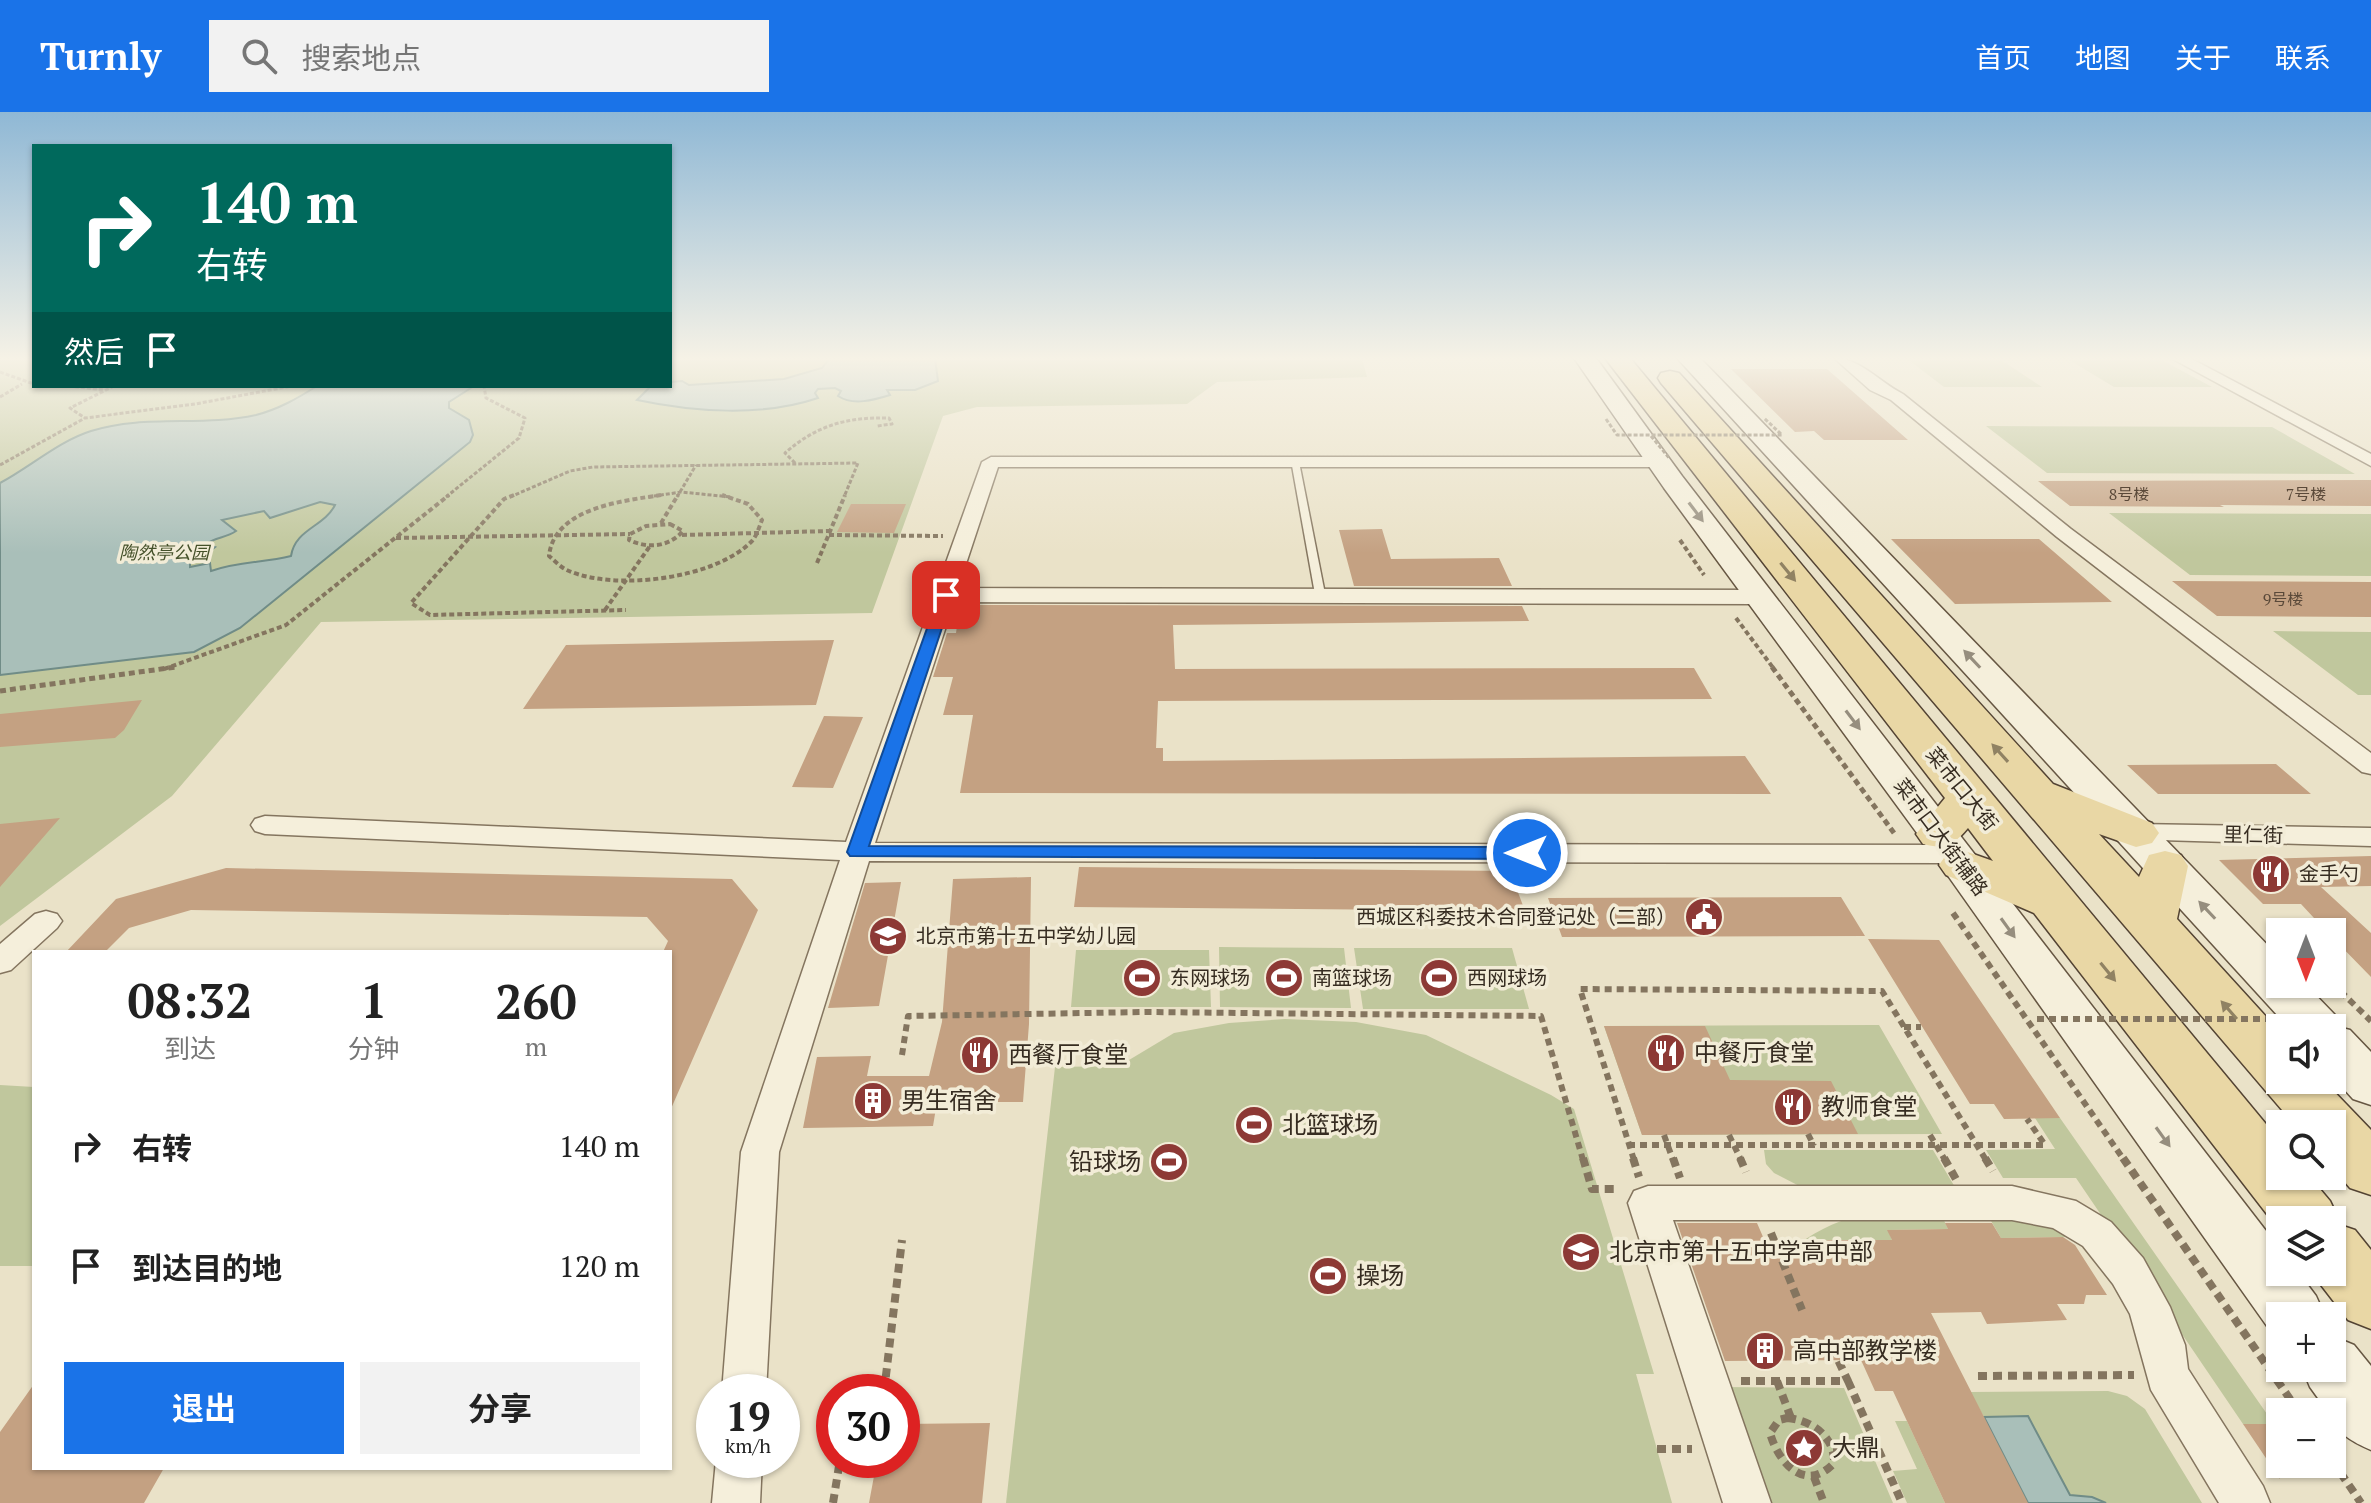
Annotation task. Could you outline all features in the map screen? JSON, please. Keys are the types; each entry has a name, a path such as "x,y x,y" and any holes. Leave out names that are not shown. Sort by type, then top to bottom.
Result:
{"main road":[{"name":"菜市口大街","path":"1647,423 1969,798 2297,1206"},
{"name":"菜市口大街","path":"1648,423 2032,789 2266,1053"},
{"path":"2032,789 2151,850 2152,921"},
{"path":"1969,798 1950,863 2053,903"},
{"path":"2302,1094 2316,1110"},
{"path":"2346,1142 2371,1170"},
{"path":"2346,1268 2371,1299"}],"street":[{"path":"745,1374 760,1152 857,852 991,462 1294,462 1621,423"},
{"name":"菜市口大街辅路","path":"1647,423 1761,597 1950,863 2284,1302"},
{"path":"1749,423 2151,850 2315,1014"},
{"path":"1929,423 2064,533 2371,766"},
{"path":"2300,423 2371,461"},
{"path":"946,595 1761,597"},
{"path":"265,825 857,852 1950,863"},
{"name":"里仁街","path":"2151,850 2371,837"},
{"path":"0,962 46,921"},
{"path":"2346,1051 2371,1085"},
{"path":"1747,1503 1707,1381 1657,1190 1754,1190 2012,1203 2062,1213 2097,1234 2128,1271 2149,1307 2163,1345 2167,1375 2246,1503"},
{"path":"2344,1382 2371,1418"},
{"path":"736,1503 738,1478"}],"lane":[{"path":"1294,462 1320,594"}],"path":[{"path":"0,465 76,423"},
{"path":"0,691 174,668 286,625 519,438 524,423"},
{"path":"796,464 785,453 830,423"},
{"path":"877,426 891,423"},
{"path":"1617,435 1640,423"},
{"path":"1672,423 1782,435 1769,423"},
{"path":"626,610 430,615 411,603 504,499 570,471 593,467 858,463 817,563"},
{"path":"661,524 696,465"},
{"path":"681,492 721,495 750,505 762,520 759,533 740,551 704,568 665,577 625,581 594,579 560,568 553,562 548,550 554,535 577,517 595,509 637,497 681,492"},
{"path":"396,538 630,534 640,528 661,524 677,525 682,535"},
{"path":"630,534 632,543 650,546 673,541 682,535 830,533 968,536"},
{"path":"604,611 650,546"},
{"path":"1950,863 2290,1398"},
{"path":"1657,1190 1628,1145 1580,989 1882,991 2012,1203"},
{"path":"2346,997 2371,1021"},
{"path":"902,1055 908,1016 1039,1011 1541,1016 1592,1189 1657,1190"},
{"path":"2037,1019 2266,1028"},
{"path":"1904,1027 1921,1027"},
{"path":"1628,1145 2045,1145 2027,1119"},
{"path":"1808,1134 1814,1146"},
{"path":"1657,1190 1664,1135"},
{"path":"1729,1135 1802,1310"},
{"path":"1930,1135 1957,1181"},
{"path":"886,1374 902,1240"},
{"path":"1829,1341 1902,1503"},
{"path":"1978,1376 2167,1375"},
{"path":"1707,1381 1848,1381"},
{"path":"1777,1381 1791,1418"},
{"path":"1791,1418 1808,1422 1833,1448 1832,1467 1814,1477 1788,1468 1772,1448 1770,1433 1779,1420 1791,1418"},
{"path":"1833,1448 1879,1448"},
{"path":"1814,1477 1824,1503"},
{"path":"833,1503 837,1478"},
{"path":"2344,1478 2361,1503"}],"green space":[{"name":"陶然亭公园","path":"0,423 941,423 872,613 321,622 172,796 0,926"},
{"path":"1986,426 2272,427 2355,474 2047,473"},
{"path":"2109,513 2371,514 2371,576 2190,575"},
{"path":"2273,631 2371,632 2371,695 2358,695"},
{"name":"南篮球场","path":"1219,947 1344,948 1351,1008 1220,1007"},
{"name":"西网球场","path":"1354,948 1512,948 1529,1009 1363,1009"},
{"name":"东网球场","path":"1076,950 1209,950 1211,1007 1071,1007"},
{"name":"操场","path":"1285,1019 1356,1022 1426,1035 1574,1109 1654,1374 1636,1374 1672,1503 1006,1503 1055,1067 1119,1066 1174,1033 1229,1023"},
{"path":"1879,1025 1942,1134 1642,1135 1604,1026"},
{"path":"0,1085 32,1087 32,1266 0,1266"},
{"path":"2035,1118 2060,1118 2266,1413 2266,1424 2243,1424 2076,1178 2003,1178 1986,1150 2055,1149"},
{"path":"1764,1150 1933,1150 1959,1194 1805,1189 1774,1173 1766,1164"},
{"path":"1938,1208 2050,1219 2062,1224 2070,1237 2001,1238 1987,1214 1941,1214 1948,1229 1888,1230 1892,1240 1828,1240 1832,1252 1786,1253 1805,1239 1841,1221 1876,1212"},
{"path":"1718,1387 1844,1388 1893,1503 1756,1503"},
{"path":"2108,1391 2127,1396 2145,1409 2202,1503 2106,1503 2070,1495 2028,1417 1984,1417 1970,1392"},
{"path":"1895,1421 1907,1421 1945,1503 1907,1503 1893,1471 1917,1469"}],"water":[{"path":"132,423 470,423 473,435 470,442 240,628 194,652 0,675 0,483 79,435","holes":["320,502 335,505 298,540 291,556 211,571 210,563 190,567 190,558 206,554 215,547 206,544 236,531 222,520 264,511 270,518"]},
{"path":"2028,1416 2070,1495 2092,1497 2106,1503 2028,1503 1984,1417"}],"building":[{"path":"1786,423 1889,423 1908,440 1824,440 1814,431 1795,432"},
{"path":"2371,480 2371,506 2220,505 2224,507 2070,506 2038,481"},
{"path":"851,504 906,504 894,533 837,532"},
{"path":"1382,529 1391,559 1499,558 1512,586 1354,586 1339,530"},
{"path":"1891,539 2039,539 2112,602 1955,604"},
{"path":"2172,581 2371,582 2371,617 2217,616"},
{"path":"960,605 1522,606 1529,621 1173,625 1175,669 1694,668 1712,699 1158,701 1156,748 1163,748 1163,761 1745,756 1771,794 960,793 973,715 943,715 953,677 933,677 947,633 956,633"},
{"path":"834,640 816,705 523,709 566,645"},
{"path":"142,700 124,730 115,738 0,747 0,714"},
{"path":"824,716 863,717 833,788 792,787"},
{"path":"2276,764 2311,794 2158,794 2127,765"},
{"path":"60,818 0,887 0,824"},
{"path":"2371,856 2371,886 2321,887 2371,933 2371,977 2346,951 2346,918 2314,918 2301,904 2263,904 2219,860"},
{"path":"1079,867 1510,871 1525,911 1074,907"},
{"path":"226,868 732,879 758,910 672,1106 672,950 664,950 668,941 647,917 191,910 129,928 107,950 68,950 116,899"},
{"path":"1031,877 1029,1024 1023,1102 937,1102 933,1126 803,1128 817,1057 871,1056 867,1076 929,1076 942,1022 953,879"},
{"path":"901,882 879,1006 828,1008 865,883"},
{"name":"西城区科委技术合同登记处（二部）","path":"1841,897 1865,936 1562,937 1548,898"},
{"path":"1868,939 1939,940 2060,1118 2004,1119 1994,1104 1970,1104"},
{"name":"中餐厅食堂","path":"1604,1026 1705,1026 1730,1080 1831,1081 1858,1134 1642,1135"},
{"name":"高中部教学楼","path":"1677,1223 1757,1223 1770,1253 1832,1252 1827,1240 1892,1240 1887,1230 1948,1229 1945,1223 1992,1223 2001,1238 2063,1237 2075,1245 2107,1295 2086,1295 2084,1304 2057,1304 2067,1320 1987,1324 1981,1312 1931,1313 2028,1503 1945,1503 1893,1391 1875,1391 1861,1360 1725,1361"},
{"path":"32,1387 32,1470 163,1470 144,1503 0,1503 0,1432"},
{"path":"990,1423 982,1503 869,1503 874,1478 920,1478 920,1424"},
{"path":"2243,1424 2266,1424 2266,1458"}],"place":[{"name":"金手勺","path":"2271,874"},
{"name":"西城区科委技术合同登记处（二部）","path":"1704,917"},
{"name":"北京市第十五中学幼儿园","path":"888,936"},
{"name":"东网球场","path":"1142,978"},
{"name":"南篮球场","path":"1284,978"},
{"name":"西网球场","path":"1439,978"},
{"name":"中餐厅食堂","path":"1666,1053"},
{"name":"西餐厅食堂","path":"980,1055"},
{"name":"男生宿舍","path":"873,1101"},
{"name":"教师食堂","path":"1793,1107"},
{"name":"北篮球场","path":"1254,1125"},
{"name":"铅球场","path":"1169,1162"},
{"name":"北京市第十五中学高中部","path":"1581,1252"},
{"name":"操场","path":"1328,1276"},
{"name":"高中部教学楼","path":"1765,1351"},
{"name":"大鼎","path":"1804,1448"}],"route":[{"path":"946,595 857,852 1527,853"}]}
